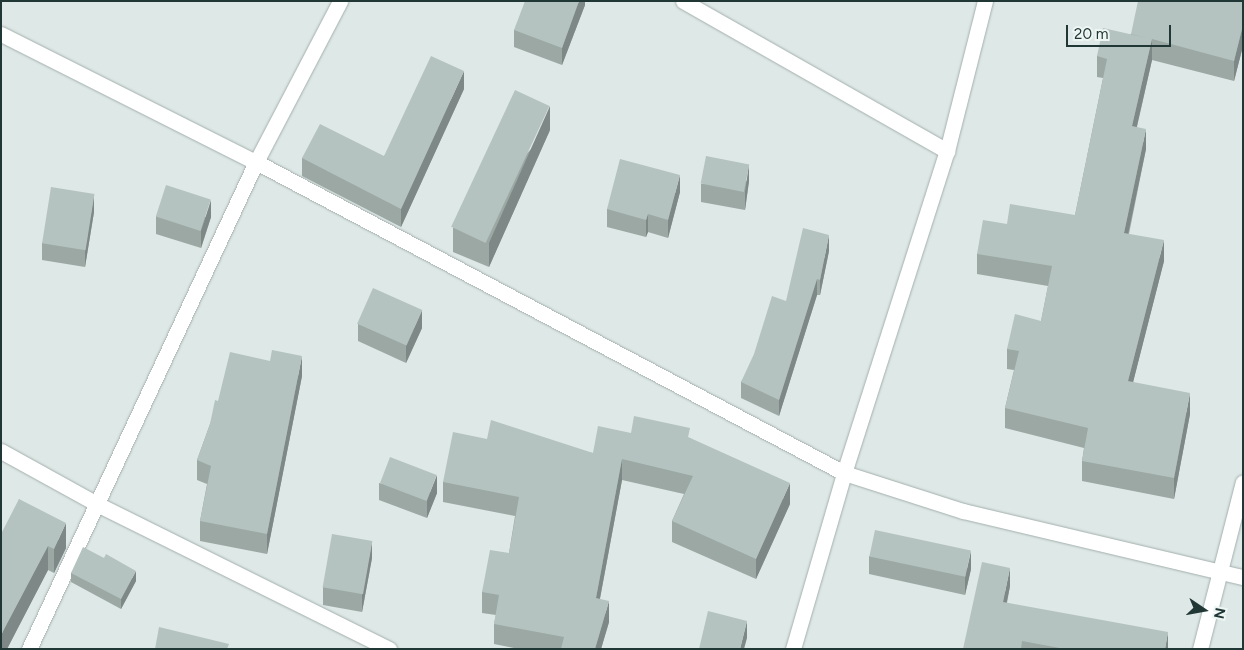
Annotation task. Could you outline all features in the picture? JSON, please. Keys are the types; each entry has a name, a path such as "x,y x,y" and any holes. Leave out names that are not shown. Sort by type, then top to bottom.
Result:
{"street":[{"path":"29,649 99,505 256,162 340,1"},
{"path":"683,1 947,151"},
{"path":"793,649 844,473 947,151 984,1"},
{"path":"1,34 256,162 844,473 962,511 1221,574 1243,577"},
{"path":"1,451 99,505 389,649"},
{"path":"1200,649 1221,574 1243,482"}],"building":[{"path":"525,1 579,1 562,48 514,30"},
{"path":"1138,1 1243,1 1243,25 1234,61 1152,39 1132,126 1146,129 1124,233 1164,240 1128,381 1190,393 1174,478 1082,461 1088,428 1005,408 1019,351 1007,349 1015,314 1041,321 1052,266 977,254 983,220 1007,224 1010,204 1075,215 1107,59 1097,56 1103,28 1147,38 1131,34"},
{"path":"431,56 464,71 401,209 302,158 320,124 384,156"},
{"path":"515,90 549,106 486,243 451,227"},
{"path":"706,156 749,164 744,192 701,183"},
{"path":"620,159 680,175 668,220 648,214 646,220 607,209"},
{"path":"166,185 211,200 201,231 156,216"},
{"path":"51,187 94,194 86,250 42,243"},
{"path":"803,228 829,235 820,280 817,279 779,400 741,382 754,354 772,296 786,301"},
{"path":"373,288 422,310 406,346 357,324"},
{"path":"272,350 302,356 267,534 200,521 211,466 197,460 210,424 215,400 218,401 230,352 270,361"},
{"path":"634,416 690,428 688,437 790,483 756,559 672,521 693,476 622,459 596,598 609,601 595,649 561,649 564,637 494,624 499,595 482,592 490,550 509,553 519,497 443,482 453,432 487,439 491,420 593,453 598,426 631,433"},
{"path":"390,457 437,475 427,501 380,483"},
{"path":"19,499 66,523 54,549 48,546 1,635 1,534"},
{"path":"875,530 971,550 965,577 869,556"},
{"path":"332,534 372,541 363,594 323,587"},
{"path":"83,547 104,558 106,554 136,571 121,599 71,573"},
{"path":"982,562 1010,568 1003,602 1168,632 1165,649 1065,649 1022,641 1021,649 963,649"},
{"path":"708,611 747,621 740,649 699,649"},
{"path":"159,627 229,644 227,649 155,649"}]}
